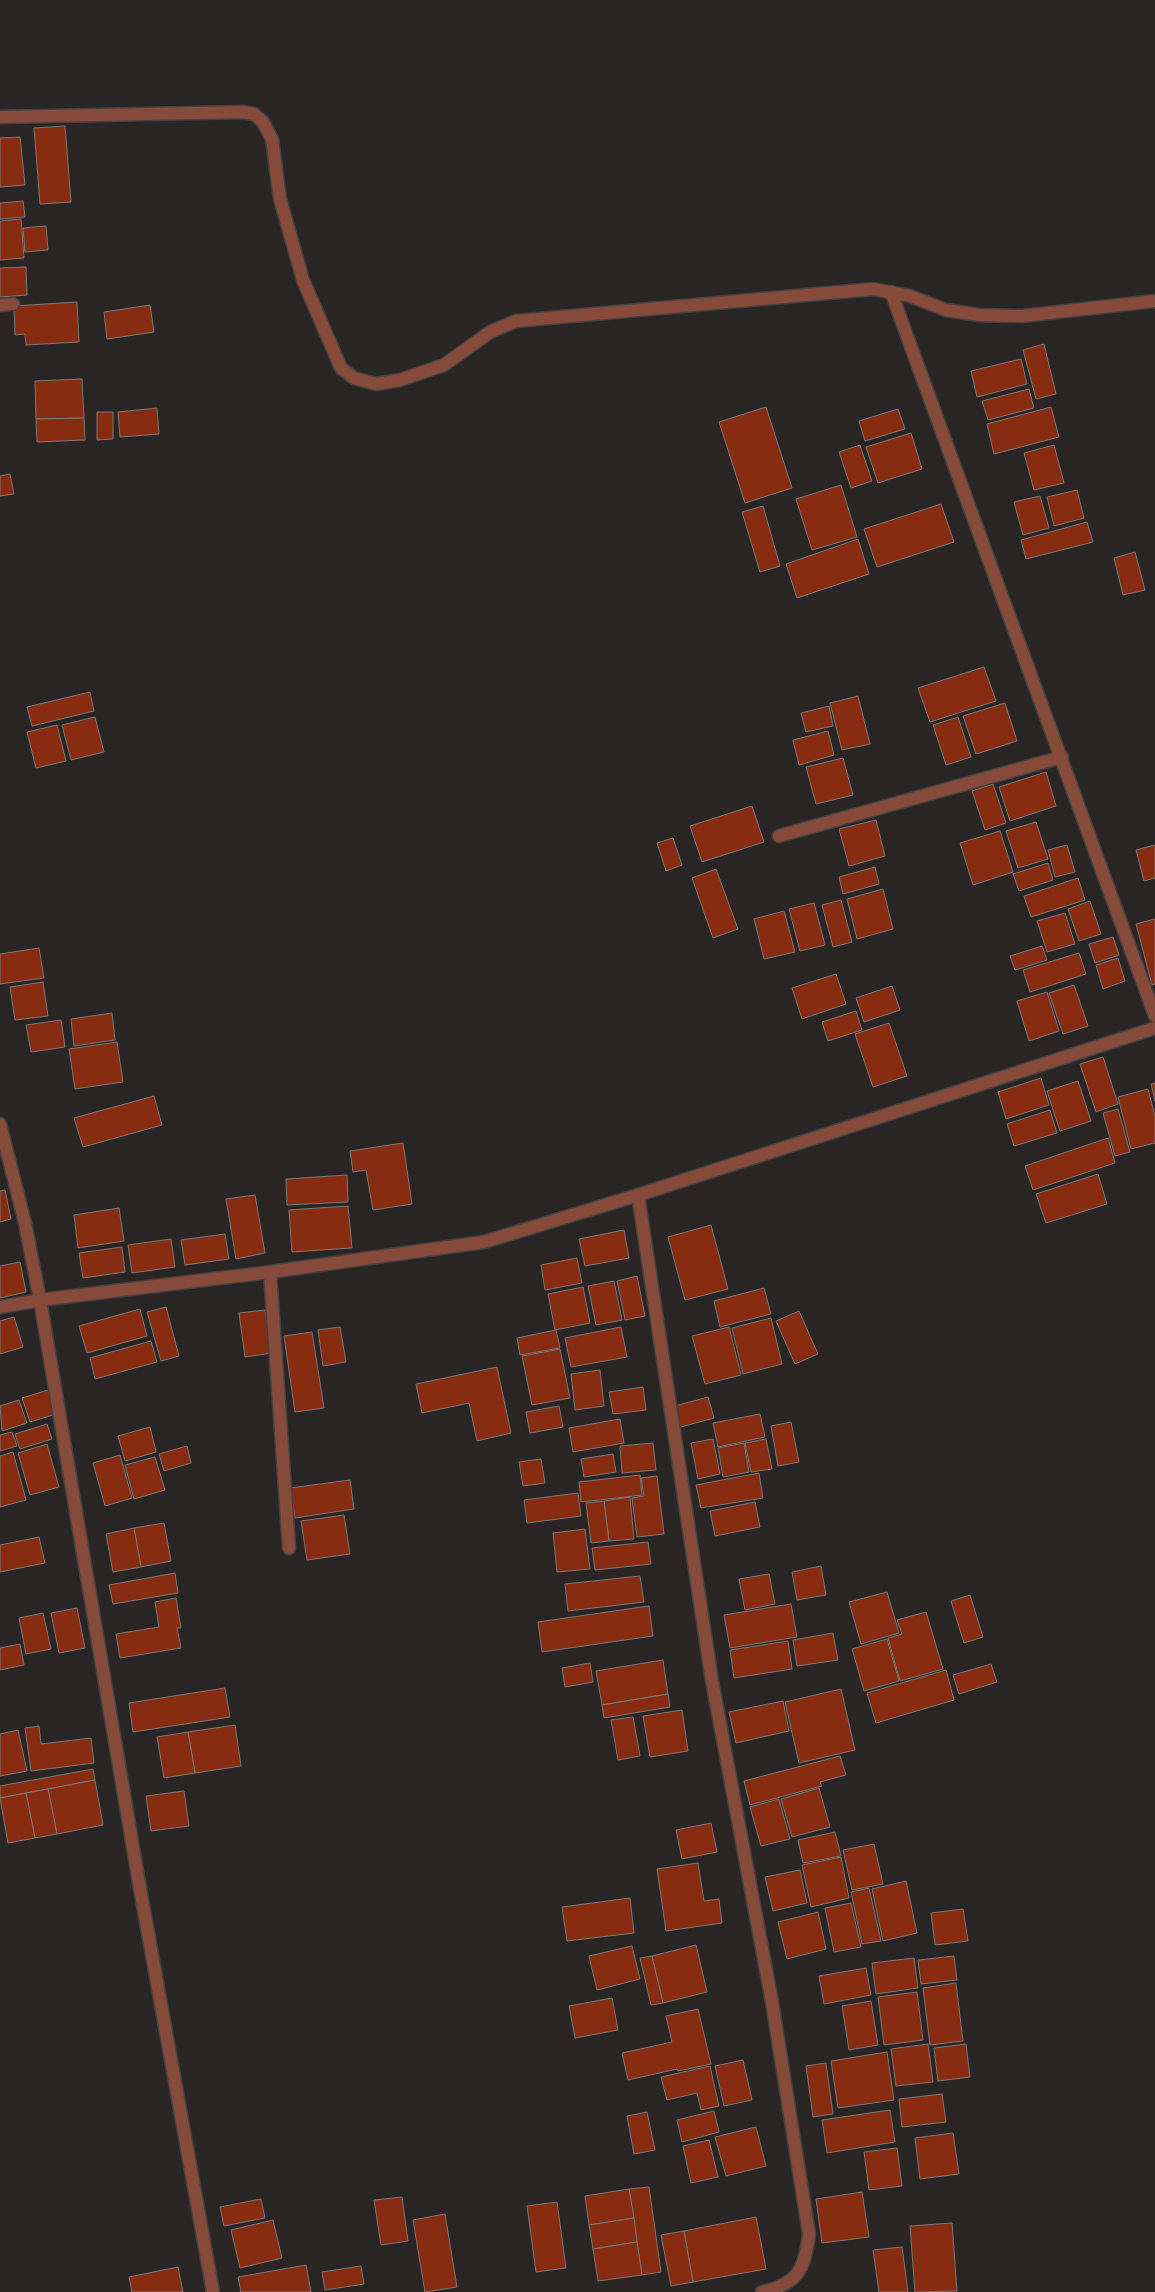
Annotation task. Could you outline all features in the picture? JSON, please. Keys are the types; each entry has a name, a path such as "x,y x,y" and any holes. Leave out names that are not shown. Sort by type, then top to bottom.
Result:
{"street":[{"path":"0,116 243,112 254,114 263,122 272,139 280,199 303,280 328,340 342,368 354,378 376,384 400,380 444,365 490,332 516,321 873,289 910,296 946,310 978,316 1022,316 1155,301"},
{"path":"891,292 1155,1016"},
{"path":"779,836 1062,757"},
{"path":"0,1307 40,1300 270,1272 484,1242 638,1195 1155,1028"},
{"path":"0,1124 25,1223 40,1300 139,1884 213,2292"},
{"path":"638,1195 712,1681 772,2002 809,2234 807,2252 801,2270 781,2288 762,2292"},
{"path":"270,1272 289,1548"}],"building":[{"path":"65,126 71,202 40,204 34,128"},
{"path":"20,137 25,185 0,187 0,138"},
{"path":"23,201 25,217 0,219 0,203"},
{"path":"21,219 24,258 0,260 0,221"},
{"path":"46,226 48,250 25,252 23,228"},
{"path":"26,267 27,295 0,297 0,268"},
{"path":"77,302 79,342 26,345 25,334 15,335 14,306"},
{"path":"150,305 154,332 107,339 104,312"},
{"path":"1044,344 1056,394 1036,399 1023,350"},
{"path":"1021,359 1027,384 977,397 971,371"},
{"path":"82,379 84,418 36,419 35,381"},
{"path":"1029,389 1034,408 988,420 982,401"},
{"path":"766,407 792,488 745,503 719,422"},
{"path":"1051,407 1059,437 994,454 987,424"},
{"path":"157,408 159,434 120,437 118,412"},
{"path":"898,409 905,429 865,441 859,421"},
{"path":"97,412 113,412 113,439 97,440"},
{"path":"84,418 85,440 37,442 36,419"},
{"path":"911,433 922,469 878,483 866,447"},
{"path":"860,445 872,481 851,488 839,452"},
{"path":"1054,445 1064,483 1034,490 1024,453"},
{"path":"10,474 14,494 0,496 0,476"},
{"path":"841,485 857,537 812,550 796,499"},
{"path":"1077,490 1084,518 1054,526 1047,497"},
{"path":"1040,496 1049,528 1023,535 1014,502"},
{"path":"941,504 954,542 877,567 864,529"},
{"path":"763,506 780,566 760,572 742,512"},
{"path":"1087,522 1093,542 1026,559 1021,540"},
{"path":"858,539 869,574 797,598 786,564"},
{"path":"1135,552 1145,590 1123,595 1114,558"},
{"path":"984,667 996,701 930,722 918,688"},
{"path":"90,692 94,711 32,726 27,707"},
{"path":"858,696 870,744 842,750 830,703"},
{"path":"1005,703 1017,741 976,754 963,716"},
{"path":"829,706 833,726 806,732 801,713"},
{"path":"95,717 104,752 71,760 62,725"},
{"path":"958,717 971,757 946,765 933,725"},
{"path":"57,725 66,761 36,768 27,732"},
{"path":"828,731 834,755 799,765 793,740"},
{"path":"843,758 853,795 816,804 806,767"},
{"path":"1046,772 1056,806 1010,821 999,787"},
{"path":"993,784 1006,823 985,830 972,791"},
{"path":"752,806 764,842 702,862 690,826"},
{"path":"876,820 885,856 849,866 839,829"},
{"path":"1036,822 1048,859 1018,868 1006,831"},
{"path":"1000,831 1013,872 973,885 960,843"},
{"path":"673,838 682,865 666,871 657,843"},
{"path":"1067,845 1075,872 1055,877 1048,850"},
{"path":"1155,845 1155,878 1144,881 1136,850"},
{"path":"1048,863 1053,880 1019,891 1013,874"},
{"path":"875,867 879,884 843,894 839,877"},
{"path":"716,869 738,929 713,938 692,878"},
{"path":"1078,878 1085,900 1031,917 1024,896"},
{"path":"883,889 893,929 857,939 847,899"},
{"path":"841,900 852,942 833,947 822,905"},
{"path":"1090,901 1101,934 1079,941 1068,909"},
{"path":"814,903 825,945 800,951 789,909"},
{"path":"784,911 795,952 764,959 754,919"},
{"path":"1065,913 1075,944 1047,952 1037,921"},
{"path":"1155,919 1155,984 1152,985 1136,924"},
{"path":"1113,937 1119,955 1095,963 1089,944"},
{"path":"1042,946 1047,960 1015,970 1010,956"},
{"path":"39,948 44,978 0,984 0,954"},
{"path":"1079,953 1086,974 1030,992 1023,970"},
{"path":"1118,958 1125,981 1103,989 1096,965"},
{"path":"836,974 846,1004 802,1019 792,988"},
{"path":"43,982 48,1016 15,1020 10,987"},
{"path":"1074,985 1088,1026 1063,1034 1049,993"},
{"path":"892,986 900,1010 864,1022 856,998"},
{"path":"1047,992 1059,1031 1029,1041 1017,1001"},
{"path":"856,1011 862,1030 828,1041 822,1022"},
{"path":"112,1013 115,1040 74,1046 71,1019"},
{"path":"61,1020 65,1047 31,1052 26,1025"},
{"path":"889,1023 907,1076 873,1087 855,1034"},
{"path":"117,1042 123,1082 75,1089 69,1049"},
{"path":"1103,1057 1118,1104 1096,1112 1080,1064"},
{"path":"1041,1078 1049,1105 1006,1119 998,1092"},
{"path":"1078,1081 1091,1121 1060,1131 1047,1091"},
{"path":"1155,1083 1155,1101 1151,1084"},
{"path":"1148,1089 1155,1116 1155,1143 1131,1149 1118,1097"},
{"path":"154,1096 162,1125 83,1147 74,1118"},
{"path":"1118,1109 1130,1152 1115,1156 1103,1113"},
{"path":"1050,1110 1057,1133 1014,1146 1007,1124"},
{"path":"1108,1138 1115,1163 1033,1190 1025,1166"},
{"path":"403,1143 412,1204 373,1210 366,1170 353,1172 350,1151"},
{"path":"1098,1174 1107,1204 1046,1223 1036,1194"},
{"path":"347,1175 348,1202 287,1205 286,1179"},
{"path":"5,1190 11,1219 0,1222 0,1191"},
{"path":"255,1195 265,1253 236,1259 226,1199"},
{"path":"348,1206 352,1248 292,1252 289,1210"},
{"path":"119,1208 124,1241 78,1248 74,1215"},
{"path":"711,1225 728,1289 685,1300 668,1237"},
{"path":"624,1230 629,1258 585,1266 579,1239"},
{"path":"225,1234 229,1259 185,1265 181,1240"},
{"path":"171,1239 175,1267 132,1273 128,1245"},
{"path":"122,1247 125,1272 83,1278 79,1253"},
{"path":"577,1258 582,1283 545,1290 541,1265"},
{"path":"20,1262 26,1292 0,1298 0,1266"},
{"path":"637,1276 645,1316 625,1320 617,1281"},
{"path":"614,1281 622,1320 596,1325 588,1286"},
{"path":"583,1287 590,1323 555,1330 548,1294"},
{"path":"764,1288 771,1314 720,1327 714,1301"},
{"path":"166,1307 179,1356 161,1361 147,1312"},
{"path":"140,1309 147,1336 87,1353 79,1326"},
{"path":"265,1310 272,1353 245,1357 239,1313"},
{"path":"799,1311 818,1354 795,1364 776,1321"},
{"path":"14,1317 23,1347 0,1354 0,1321"},
{"path":"771,1318 782,1364 743,1374 732,1328"},
{"path":"340,1327 346,1362 323,1366 318,1330"},
{"path":"621,1327 627,1357 571,1367 565,1338"},
{"path":"729,1327 741,1375 705,1384 692,1336"},
{"path":"556,1330 560,1348 520,1355 517,1338"},
{"path":"312,1332 324,1408 295,1412 284,1336"},
{"path":"151,1341 157,1362 95,1379 90,1358"},
{"path":"560,1349 570,1398 532,1405 522,1356"},
{"path":"497,1367 511,1433 477,1441 469,1403 422,1413 416,1384"},
{"path":"600,1370 604,1406 575,1410 571,1374"},
{"path":"643,1387 646,1410 613,1414 609,1392"},
{"path":"48,1390 56,1414 30,1422 22,1398"},
{"path":"708,1397 714,1418 677,1428 671,1407"},
{"path":"19,1400 27,1423 2,1431 0,1406"},
{"path":"559,1406 563,1427 530,1433 526,1412"},
{"path":"760,1414 765,1437 718,1447 713,1423"},
{"path":"620,1419 624,1443 573,1452 569,1428"},
{"path":"791,1422 799,1462 778,1466 771,1426"},
{"path":"47,1424 52,1439 20,1449 15,1434"},
{"path":"150,1427 156,1452 125,1461 118,1436"},
{"path":"12,1432 17,1446 0,1451 0,1435"},
{"path":"713,1439 720,1474 698,1479 691,1443"},
{"path":"766,1439 772,1469 751,1472 745,1443"},
{"path":"653,1443 656,1470 622,1473 620,1446"},
{"path":"744,1443 749,1472 723,1477 718,1448"},
{"path":"47,1444 59,1487 30,1495 18,1453"},
{"path":"187,1446 191,1463 164,1471 159,1454"},
{"path":"13,1452 26,1500 0,1507 0,1456"},
{"path":"613,1454 616,1472 584,1477 581,1459"},
{"path":"120,1455 132,1498 105,1506 93,1463"},
{"path":"155,1457 165,1490 134,1499 125,1465"},
{"path":"541,1459 545,1483 523,1486 519,1462"},
{"path":"759,1473 763,1498 701,1508 696,1485"},
{"path":"640,1475 642,1495 581,1502 579,1482"},
{"path":"657,1476 664,1534 637,1537 632,1498 644,1496 641,1478"},
{"path":"350,1480 354,1509 295,1518 290,1488"},
{"path":"578,1493 581,1516 527,1523 524,1500"},
{"path":"630,1497 634,1539 609,1541 604,1501"},
{"path":"604,1501 609,1541 591,1543 586,1503"},
{"path":"755,1502 760,1527 715,1536 710,1511"},
{"path":"344,1515 350,1554 307,1560 301,1521"},
{"path":"164,1523 171,1561 141,1567 134,1528"},
{"path":"134,1528 141,1567 113,1572 106,1534"},
{"path":"585,1529 590,1569 557,1572 553,1533"},
{"path":"39,1537 45,1563 0,1572 0,1545"},
{"path":"648,1542 651,1564 595,1570 592,1548"},
{"path":"821,1566 826,1595 797,1600 792,1572"},
{"path":"175,1573 178,1593 113,1604 109,1585"},
{"path":"769,1574 775,1604 745,1610 739,1579"},
{"path":"640,1576 644,1602 568,1611 565,1584"},
{"path":"887,1592 899,1633 861,1644 849,1602"},
{"path":"970,1595 983,1637 964,1643 951,1601"},
{"path":"176,1598 181,1628 177,1628 181,1648 120,1658 116,1634 159,1627 155,1602"},
{"path":"791,1604 797,1637 730,1648 724,1615"},
{"path":"649,1606 653,1636 542,1652 538,1622"},
{"path":"77,1608 85,1648 59,1653 51,1613"},
{"path":"926,1612 943,1669 900,1681 888,1638 902,1634 897,1620"},
{"path":"43,1613 51,1649 26,1654 19,1618"},
{"path":"833,1633 838,1660 797,1666 793,1640"},
{"path":"887,1639 899,1681 864,1691 852,1649"},
{"path":"788,1641 792,1669 734,1678 730,1650"},
{"path":"20,1644 24,1665 0,1670 0,1648"},
{"path":"663,1660 668,1694 602,1705 596,1671"},
{"path":"590,1663 593,1682 565,1687 562,1668"},
{"path":"991,1664 997,1682 959,1694 953,1675"},
{"path":"946,1670 954,1700 876,1723 867,1693"},
{"path":"225,1688 230,1717 133,1732 129,1703"},
{"path":"841,1689 855,1750 799,1763 785,1702"},
{"path":"668,1694 670,1707 604,1718 602,1705"},
{"path":"783,1701 789,1731 736,1743 729,1712"},
{"path":"682,1710 688,1751 650,1757 643,1716"},
{"path":"633,1717 640,1756 618,1760 611,1720"},
{"path":"235,1725 241,1766 195,1773 188,1732"},
{"path":"39,1726 41,1744 91,1738 94,1763 31,1771 25,1728"},
{"path":"18,1730 27,1771 0,1776 0,1734"},
{"path":"188,1732 195,1773 164,1778 157,1737"},
{"path":"840,1756 846,1775 820,1782 822,1786 750,1805 744,1781"},
{"path":"93,1769 95,1780 0,1798 0,1786"},
{"path":"95,1780 103,1825 57,1834 48,1789"},
{"path":"819,1788 830,1827 792,1837 781,1799"},
{"path":"48,1789 57,1834 35,1838 26,1793"},
{"path":"184,1791 189,1826 151,1831 146,1796"},
{"path":"26,1793 35,1838 8,1843 0,1798"},
{"path":"779,1799 790,1839 761,1846 750,1807"},
{"path":"711,1823 717,1852 682,1859 676,1830"},
{"path":"835,1832 841,1856 803,1863 798,1840"},
{"path":"874,1844 883,1884 852,1890 843,1850"},
{"path":"841,1857 849,1898 811,1907 802,1865"},
{"path":"698,1863 704,1901 719,1899 722,1923 666,1931 657,1869"},
{"path":"800,1870 807,1903 773,1911 765,1877"},
{"path":"906,1881 917,1933 883,1941 872,1889"},
{"path":"869,1888 881,1941 862,1944 851,1892"},
{"path":"630,1898 634,1933 567,1941 562,1907"},
{"path":"851,1903 861,1947 834,1952 825,1908"},
{"path":"963,1909 968,1941 935,1945 931,1913"},
{"path":"818,1912 826,1949 787,1959 778,1922"},
{"path":"696,1945 707,1992 663,2003 652,1956"},
{"path":"632,1946 640,1979 597,1990 589,1956"},
{"path":"652,1956 663,2003 651,2005 640,1958"},
{"path":"954,1956 957,1980 921,1984 918,1960"},
{"path":"914,1958 918,1988 876,1994 872,1963"},
{"path":"866,1968 871,1995 824,2004 819,1976"},
{"path":"956,1983 963,2041 930,2045 923,1988"},
{"path":"917,1992 923,2040 884,2045 878,1997"},
{"path":"612,1998 618,2030 575,2038 569,2006"},
{"path":"871,2001 878,2045 849,2050 842,2006"},
{"path":"698,2009 711,2064 678,2071 677,2069 628,2080 622,2053 672,2042 666,2016"},
{"path":"928,2044 933,2082 896,2086 891,2049"},
{"path":"966,2044 970,2077 938,2081 934,2048"},
{"path":"887,2052 894,2100 838,2108 831,2061"},
{"path":"743,2060 752,2100 724,2106 715,2066"},
{"path":"826,2063 833,2114 813,2117 806,2066"},
{"path":"710,2066 719,2106 701,2110 697,2093 667,2100 661,2077"},
{"path":"942,2094 946,2122 902,2127 899,2099"},
{"path":"890,2110 895,2142 827,2153 822,2120"},
{"path":"714,2111 719,2132 682,2142 677,2120"},
{"path":"647,2112 655,2150 634,2154 627,2116"},
{"path":"756,2127 766,2166 726,2176 715,2137"},
{"path":"953,2133 959,2174 920,2179 915,2138"},
{"path":"709,2140 718,2177 691,2183 683,2146"},
{"path":"897,2148 902,2186 869,2190 864,2152"},
{"path":"649,2187 661,2272 642,2275 629,2189"},
{"path":"629,2189 634,2218 589,2225 585,2196"},
{"path":"862,2192 869,2237 822,2243 816,2199"},
{"path":"402,2197 408,2241 381,2245 374,2200"},
{"path":"261,2199 265,2218 224,2226 220,2207"},
{"path":"557,2202 566,2268 536,2272 527,2206"},
{"path":"445,2214 457,2287 425,2292 413,2220"},
{"path":"756,2217 766,2269 693,2282 684,2231"},
{"path":"634,2218 637,2242 593,2249 589,2225"},
{"path":"273,2220 282,2258 240,2268 231,2230"},
{"path":"952,2223 957,2291 915,2292 910,2226"},
{"path":"684,2231 693,2282 671,2286 661,2235"},
{"path":"637,2242 642,2275 598,2281 593,2249"},
{"path":"902,2247 908,2292 879,2292 873,2250"},
{"path":"306,2265 311,2292 241,2292 238,2277"},
{"path":"361,2266 364,2284 325,2290 322,2272"},
{"path":"178,2267 183,2292 132,2292 129,2277"}]}
